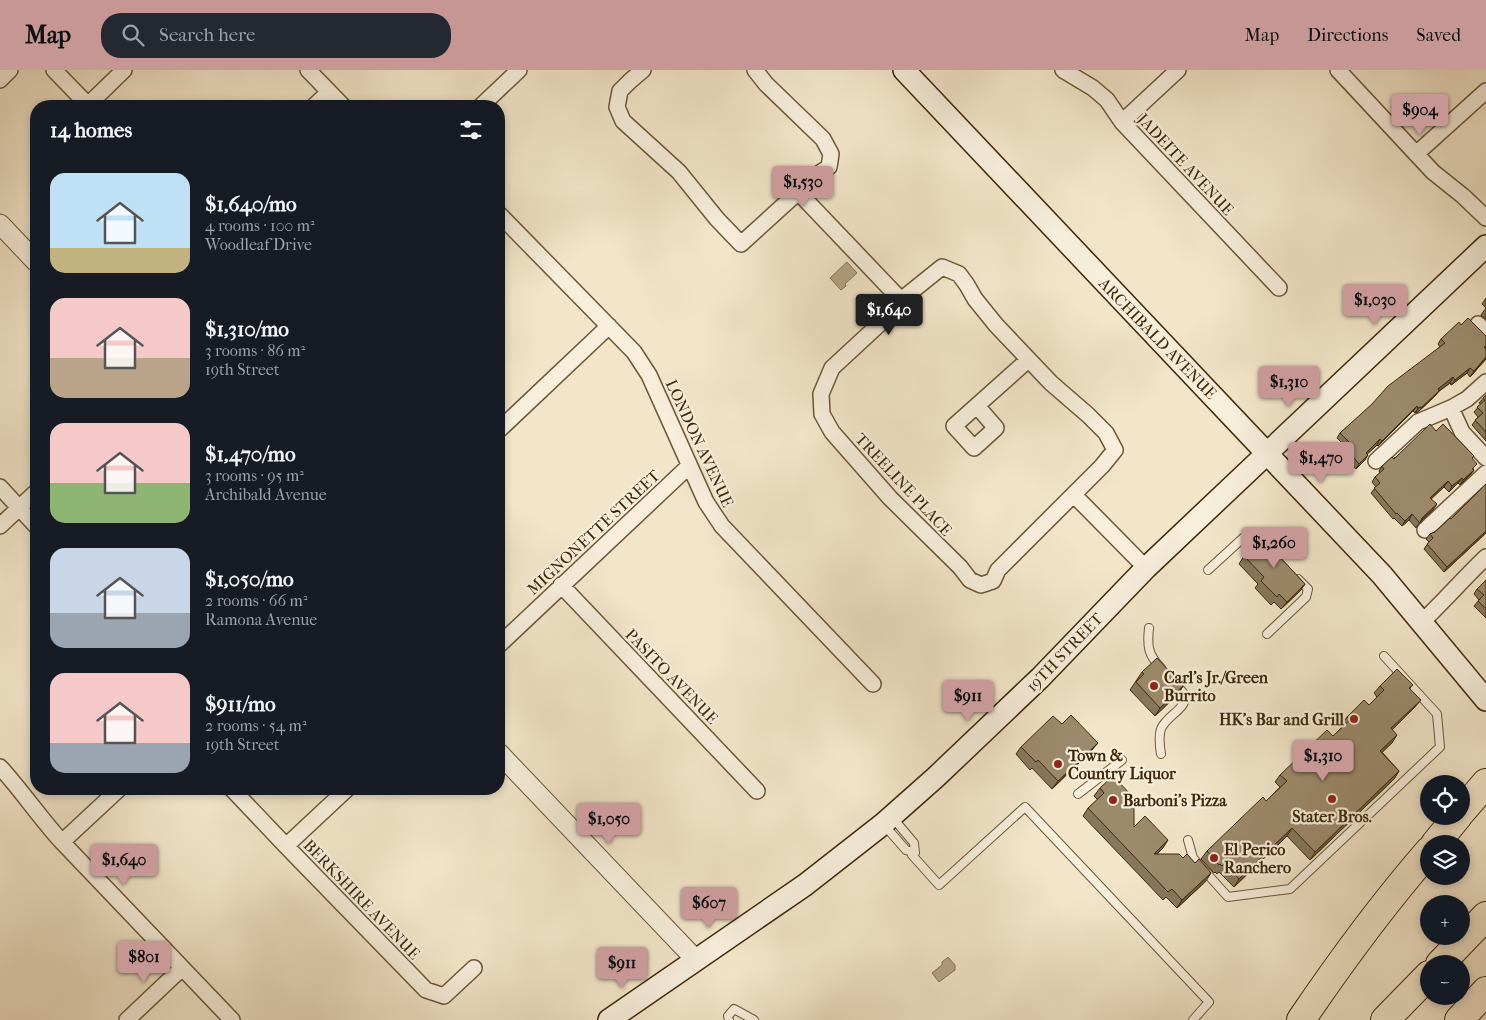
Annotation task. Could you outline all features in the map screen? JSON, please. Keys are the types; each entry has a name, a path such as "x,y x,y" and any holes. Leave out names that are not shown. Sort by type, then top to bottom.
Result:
{"highway":[{"path":"1470,802 1486,784"},
{"path":"1442,835 1450,825"},
{"path":"1301,1020 1391,894 1420,860"},
{"path":"1449,955 1486,916"},
{"path":"1385,1020 1420,984"},
{"path":"1460,1020 1486,991"}],"main road":[{"name":"ARCHIBALD AVENUE","path":"909,72 1382,575 1486,700"},
{"name":"19TH STREET","path":"609,1020 805,885 888,820 1046,672 1146,568 1486,246"}],"street":[{"path":"0,80 10,70"},
{"path":"54,70 83,100"},
{"path":"93,100 124,70"},
{"path":"308,70 336,100"},
{"path":"487,100 519,70"},
{"path":"643,70 624,75 617,107 623,121 679,172 717,219 741,244 818,174 829,167 830,154 823,139 766,84 755,70"},
{"name":"JADEITE AVENUE","path":"1063,70 1093,88 1107,100 1122,122 1279,288"},
{"path":"1122,122 1178,70"},
{"path":"1338,70 1433,172 1463,196 1486,218"},
{"path":"1416,154 1486,91"},
{"path":"320,100 329,92"},
{"path":"799,193 901,300 942,267 959,274 968,285 974,299 1028,360 1106,433 1115,450 1074,495 1146,568"},
{"name":"LONDON AVENUE","path":"505,221 634,352 649,375 706,502 722,526 873,684"},
{"path":"0,224 30,256"},
{"name":"TREELINE PLACE","path":"901,300 885,319 832,368 821,394 822,414 832,432 846,449 890,498 960,567 970,580 981,585 993,581 998,570 1074,495"},
{"path":"505,424 609,326"},
{"path":"976,406 1028,360"},
{"path":"1376,461 1418,422 1467,399 1486,382"},
{"path":"1451,408 1462,432 1486,458"},
{"name":"MIGNONETTE STREET","path":"505,638 689,466"},
{"path":"1425,530 1486,473"},
{"path":"0,487 30,519"},
{"path":"0,526 30,497"},
{"path":"1422,622 1448,598 1456,586 1486,557"},
{"name":"PASITO AVENUE","path":"561,585 757,791"},
{"path":"505,759 696,960"},
{"path":"0,767 18,786 41,818 62,842 232,1020"},
{"path":"62,842 113,795"},
{"name":"BERKSHIRE AVENUE","path":"238,795 426,990 444,996 474,968"},
{"path":"286,846 341,795"},
{"path":"127,1020 182,968"}],"lane":[{"path":"1208,570 1248,535 1258,536 1263,541"},
{"path":"1267,634 1306,597 1308,589 1290,570"},
{"path":"1149,628 1148,644 1152,658 1186,696 1182,706 1162,727 1160,740 1161,754"},
{"path":"1188,840 1192,858 1228,897 1290,889 1440,747 1437,714 1384,656"},
{"path":"1078,794 1122,760"},
{"path":"912,855 940,885 1025,807 1209,1002 1193,1020"},
{"path":"729,1020 728,1016 734,1009 754,1020"}],"shaded area":[{"path":"847,262 857,273 841,290 830,278"},
{"path":"948,957 955,965 955,970 939,982 932,973"}],"building":[{"path":"1468,318 1486,336 1486,346 1484,347 1486,349 1486,357 1474,371 1470,368 1455,380 1453,377 1438,389 1439,391 1422,407 1418,408 1417,406 1382,441 1380,439 1366,453 1368,455 1359,464 1349,452 1354,447 1340,433 1372,404 1388,386 1445,343 1441,339 1459,322 1461,325"},
{"path":"1486,395 1486,432 1475,420 1483,413 1477,407 1485,400 1483,398"},
{"path":"1430,424 1436,431 1443,424 1474,456 1472,458 1477,464 1472,469 1474,470 1463,480 1462,478 1452,486 1448,481 1430,498 1437,504 1422,518 1420,523 1412,514 1405,521 1396,514 1374,488 1380,483 1375,477 1384,469 1382,466 1392,457 1394,459"},
{"path":"1486,484 1486,531 1447,567 1427,544 1433,538 1430,534 1451,519"},
{"path":"1272,529 1283,540 1278,539 1274,541 1275,552 1305,584 1287,602 1279,594 1277,597 1261,581 1264,577 1244,556 1264,537 1267,539 1272,538 1274,534"},
{"path":"1486,580 1486,609 1478,601 1484,595 1477,589"},
{"name":"Carl's Jr./Green Burrito","path":"1157,658 1183,686 1160,708 1136,682 1144,674 1142,672"},
{"path":"1397,669 1413,685 1409,688 1421,700 1391,728 1397,735 1380,751 1399,771 1315,852 1292,828 1239,879 1225,864 1219,865 1207,851 1263,797 1266,801 1287,781 1280,775 1327,730 1333,736 1350,720 1347,717 1364,700 1369,705 1384,690 1380,686"},
{"path":"1071,715 1098,743 1058,781 1038,760 1036,762 1021,747 1053,716 1062,724"},
{"path":"1113,776 1134,798 1134,827 1145,816 1168,840 1154,854 1179,854 1183,858 1187,854 1195,863 1199,859 1211,873 1182,900 1172,889 1168,892 1088,808 1104,793 1100,788"}],"place":[{"name":"Carl's Jr./Green Burrito","path":"1154,686"},
{"name":"HK's Bar and Grill","path":"1354,719"},
{"name":"Town & Country Liquor","path":"1058,764"},
{"name":"Stater Bros.","path":"1332,799"},
{"name":"Barboni's Pizza","path":"1113,800"},
{"name":"El Perico Ranchero","path":"1214,858"}]}
